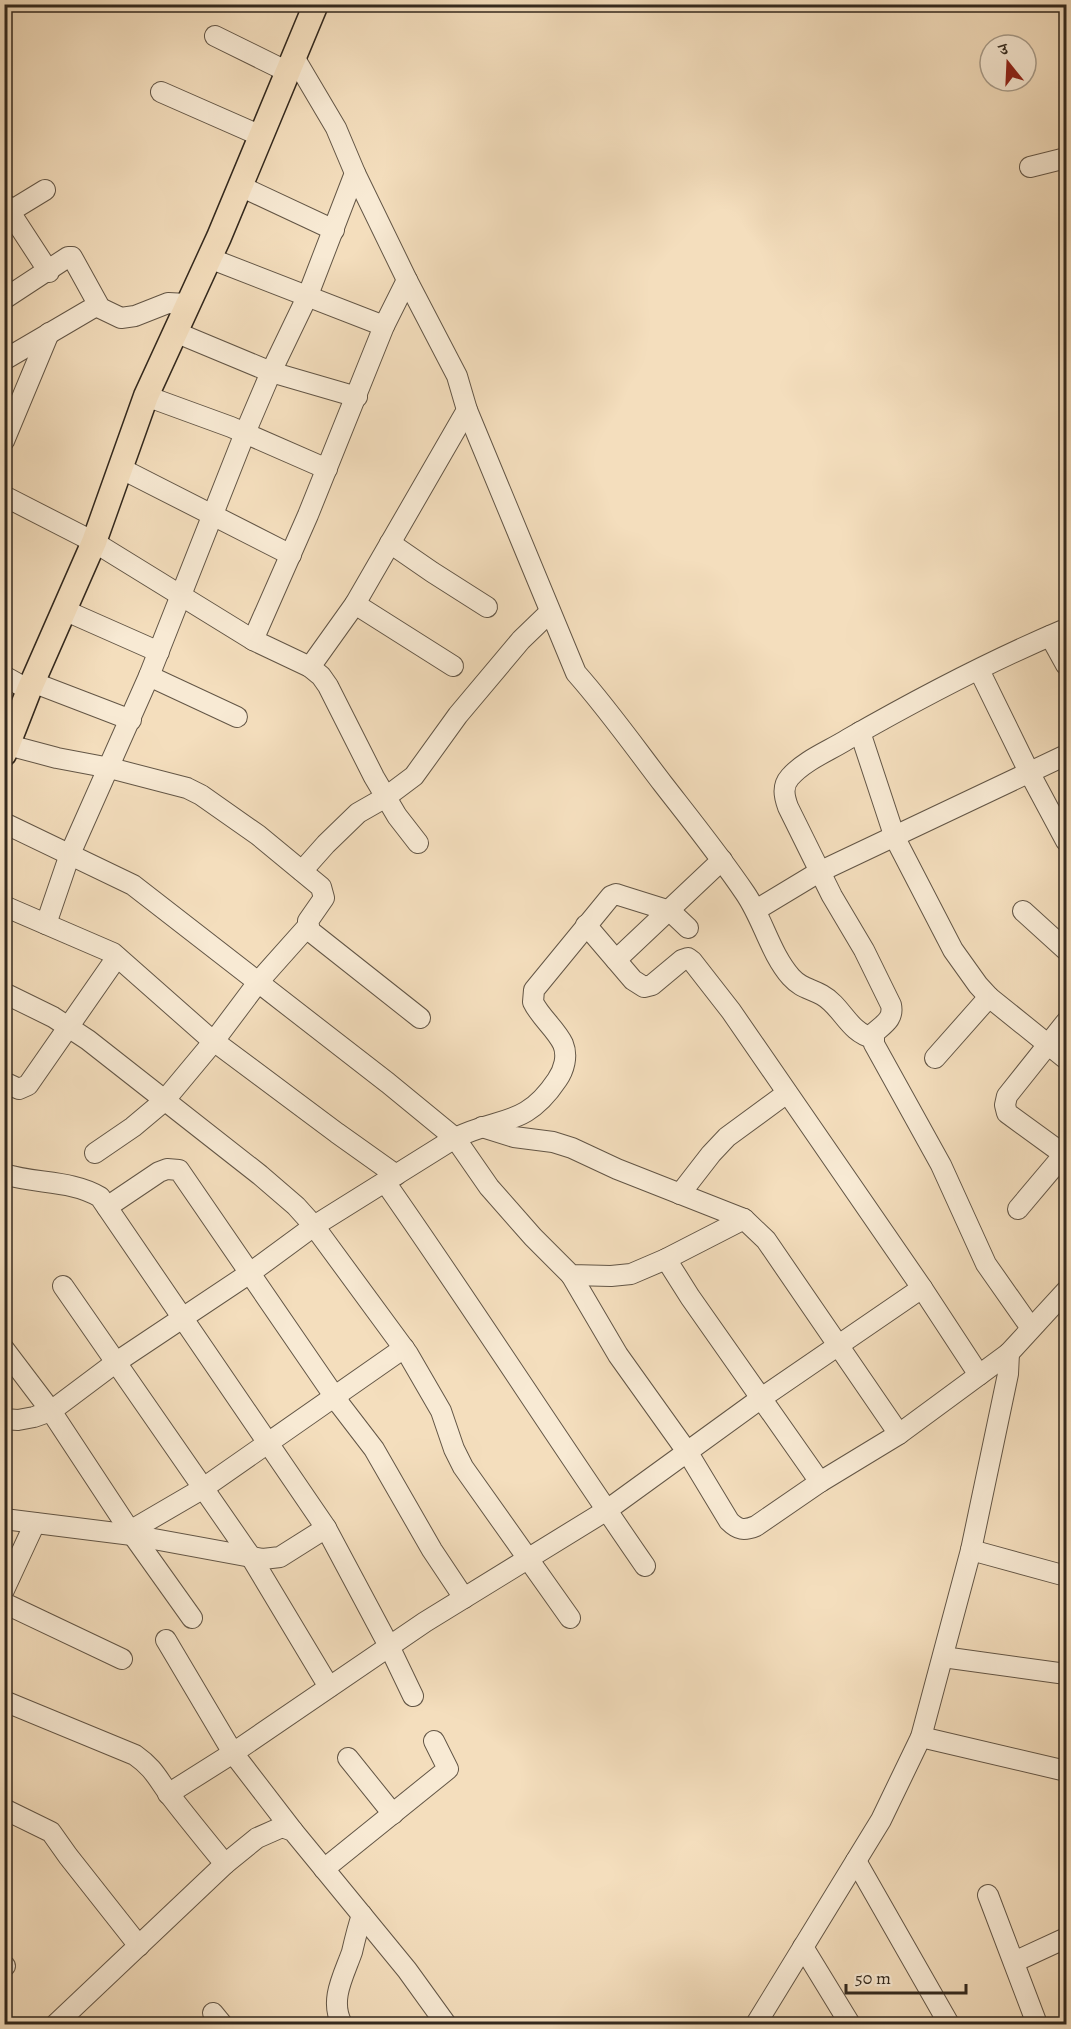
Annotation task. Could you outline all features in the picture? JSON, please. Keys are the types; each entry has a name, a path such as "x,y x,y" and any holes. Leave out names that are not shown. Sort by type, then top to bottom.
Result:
{"main road":[{"path":"6,749 94,542 146,396 209,258 316,4"}],"street":[{"path":"215,36 291,65 336,128 355,173 407,280 457,376 467,410 576,673 603,704 722,860 756,910 766,936 791,976 803,988 822,995 837,1007 859,1032 873,1038"},
{"path":"161,92 261,136"},
{"path":"1030,167 1066,158"},
{"path":"46,924 70,854 131,720 245,433 308,295 355,173"},
{"path":"240,186 334,230"},
{"path":"45,190 6,210 49,272"},
{"path":"4,300 49,272 68,257 72,257 98,303 96,306"},
{"path":"209,258 384,326"},
{"path":"253,640 327,469 384,326 407,280"},
{"path":"96,306 121,318 135,316 168,303 187,304"},
{"path":"4,360 96,306"},
{"path":"175,332 271,372 357,397"},
{"path":"4,441 49,333"},
{"path":"146,396 245,433 327,469"},
{"path":"310,667 355,604 467,410"},
{"path":"120,468 291,555"},
{"path":"4,496 94,542 253,640 310,667 321,676 374,777 397,816 418,843"},
{"path":"390,543 487,607"},
{"path":"355,604 453,666"},
{"path":"64,610 159,652"},
{"path":"303,871 326,844 358,813 386,797 414,776 458,715 521,640 550,612"},
{"path":"1031,1328 986,1264 941,1166 874,1044 874,1033 892,1015 891,1005 864,950 819,872 788,807 784,785 803,766 860,732 1058,632 1066,665"},
{"path":"979,670 1066,841"},
{"path":"4,676 131,720"},
{"path":"149,676 237,717"},
{"path":"860,732 895,837 952,950 989,997 1066,1059"},
{"path":"6,749 110,768 176,784 201,795 258,835 321,887 324,898 308,921 310,931 420,1018"},
{"path":"756,910 819,872 1066,755"},
{"path":"4,823 133,885 259,981 455,1138 489,1187 533,1237 571,1275 618,1356 688,1453 729,1521 736,1528 745,1530 756,1526 820,1482 899,1434 1009,1353 1066,1291"},
{"path":"616,960 722,860"},
{"path":"4,1419 18,1420 51,1411 115,1363 250,1273 314,1226 455,1138 482,1127 511,1120 530,1111 546,1096 562,1073 566,1058 563,1044 535,1008 532,997 534,990 606,900 616,894 670,910 688,928"},
{"path":"4,906 117,957 214,1041 337,1134 391,1179 466,1298 645,1566"},
{"path":"1023,911 1066,950"},
{"path":"586,925 633,980 644,987 652,985 682,960 687,958 692,961 787,1093 922,1288 979,1375"},
{"path":"95,1153 133,1127 164,1101 214,1041 259,981 308,926"},
{"path":"4,1082 19,1089 28,1085 117,957"},
{"path":"4,993 53,1017 88,1040 296,1206 314,1226 404,1348 441,1411 463,1467 570,1618"},
{"path":"935,1058 989,997"},
{"path":"1018,1209 1066,1154 1007,1113 1005,1105 1007,1096 1066,1022"},
{"path":"680,1194 727,1137 787,1093"},
{"path":"482,1127 514,1137 554,1142 572,1148 617,1169 744,1219 766,1240 899,1434"},
{"path":"107,1207 159,1172 166,1169 179,1170 334,1396 374,1449 432,1550 464,1598"},
{"path":"4,1174 23,1180 86,1188 100,1197 326,1528 413,1696"},
{"path":"571,1275 631,1274 666,1259 744,1219"},
{"path":"666,1259 760,1399 820,1482"},
{"path":"63,1286 250,1557 329,1687"},
{"path":"168,1794 233,1753 389,1646 607,1510 760,1399 922,1288"},
{"path":"131,1533 202,1489 404,1348"},
{"path":"4,1349 51,1411 131,1533 192,1618"},
{"path":"756,2025 881,1820 921,1737 971,1550 1008,1374 1009,1353"},
{"path":"4,1519 131,1533 263,1559 280,1557 326,1528"},
{"path":"4,1590 35,1522"},
{"path":"971,1550 1066,1576"},
{"path":"4,1603 122,1659"},
{"path":"166,1640 233,1753 292,1831 407,1970 446,2025"},
{"path":"943,1657 1066,1674"},
{"path":"4,1701 135,1755 149,1765 168,1794 225,1864"},
{"path":"921,1737 1066,1771"},
{"path":"324,1869 448,1769 434,1741"},
{"path":"348,1758 393,1814"},
{"path":"4,1809 51,1832 139,1946"},
{"path":"56,2025 225,1864 269,1831 282,1827 292,1831"},
{"path":"855,1861 949,2025"},
{"path":"988,1895 1037,2025"},
{"path":"342,2025 339,2019 337,1998 362,1915"},
{"path":"1014,1962 1066,1938"},
{"path":"803,1947 850,2025"}]}
